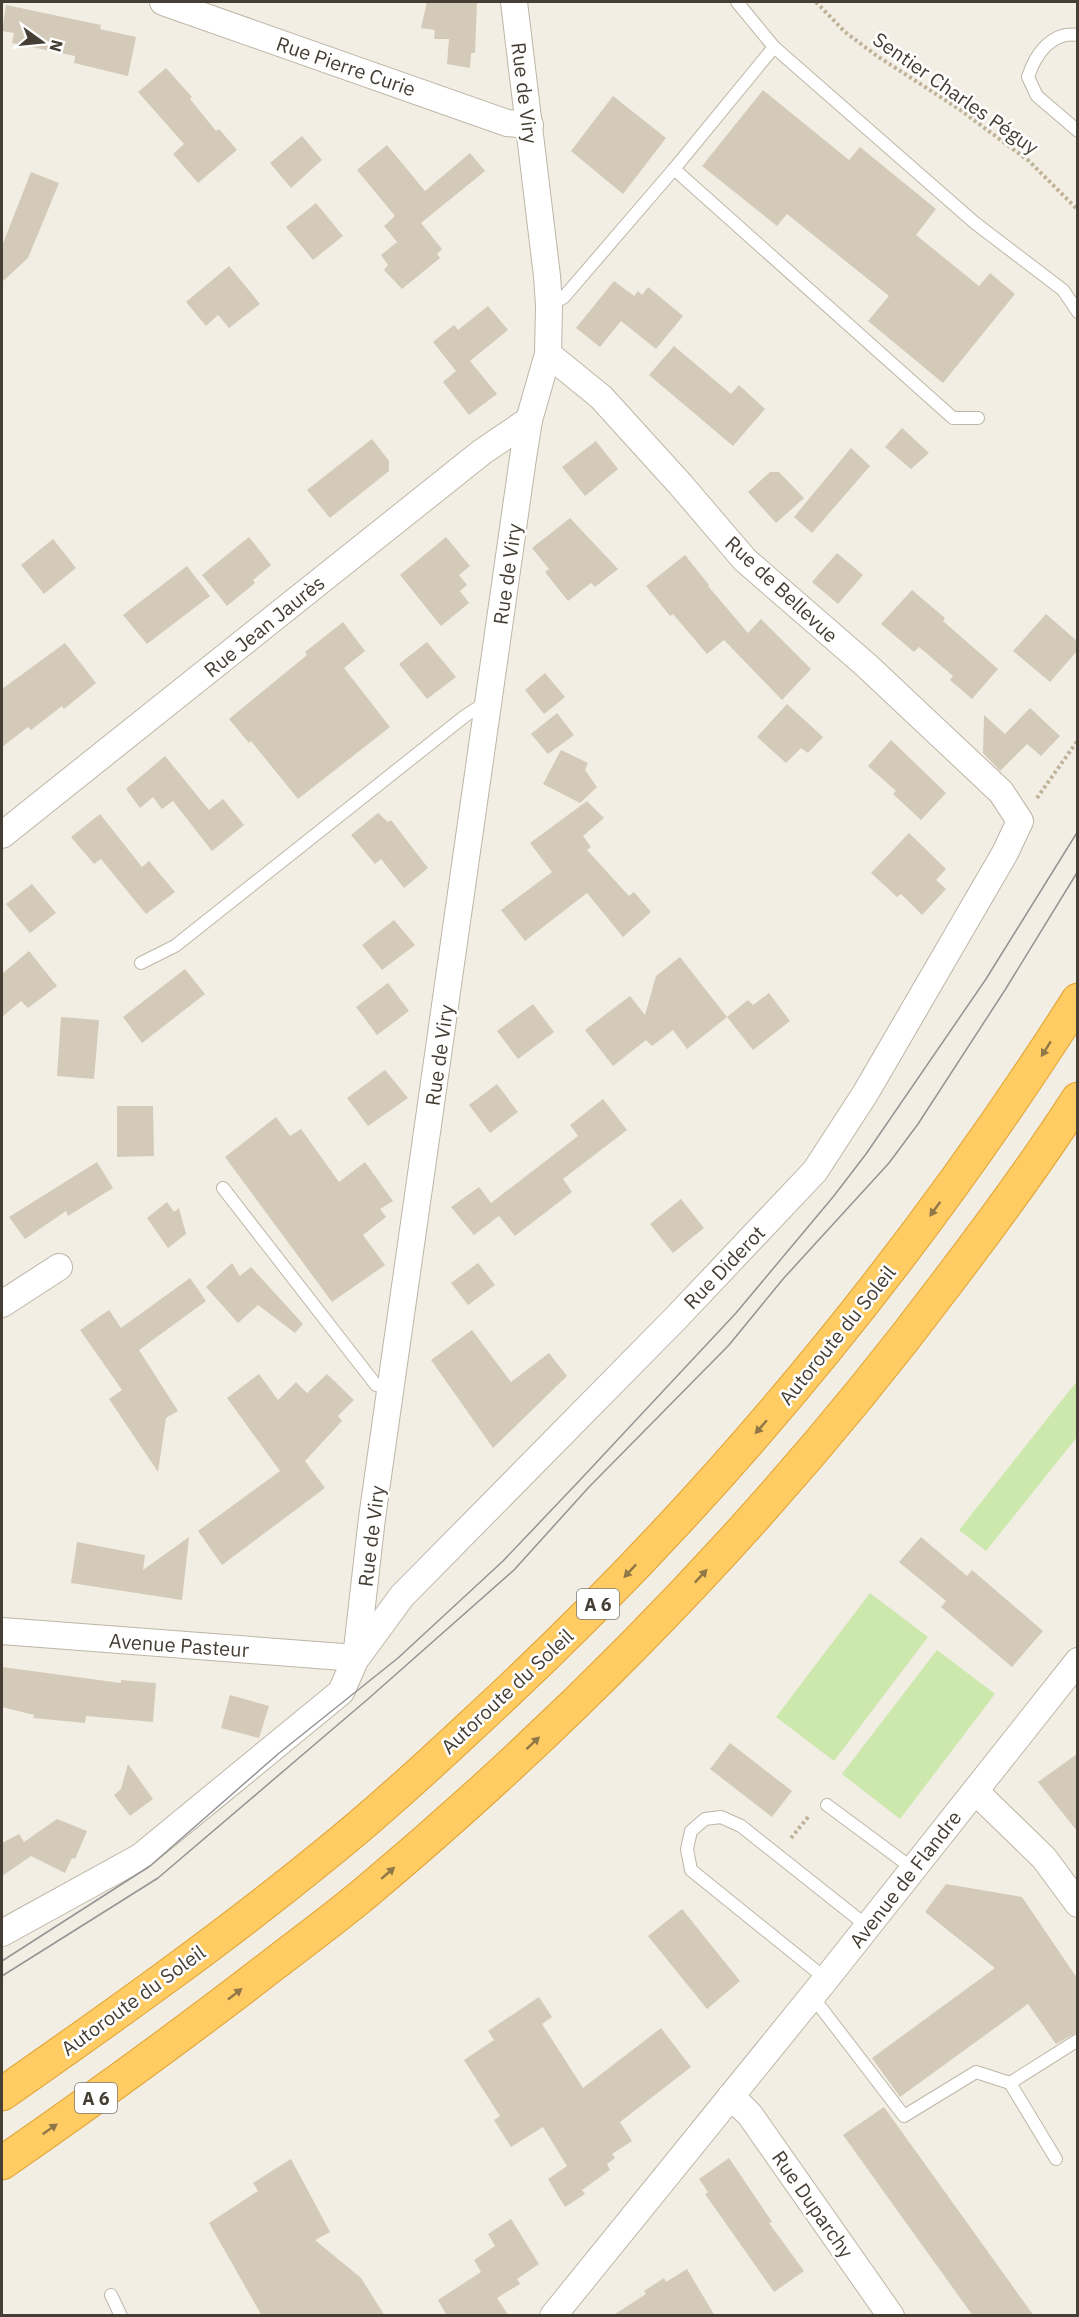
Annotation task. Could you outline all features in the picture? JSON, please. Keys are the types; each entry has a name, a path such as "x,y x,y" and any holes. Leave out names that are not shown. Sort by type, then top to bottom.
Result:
{"highway":[{"name":"Autoroute du Soleil","path":"2,2094 232,1929 329,1851 427,1767 519,1683 615,1587 705,1492 868,1299 965,1168 1041,1058 1077,1000"},
{"name":"A 6","path":"2,2163 189,2030 362,1896 471,1802 571,1709 745,1529 834,1426 916,1325 990,1226 1077,1099"}],"street":[{"name":"Rue Pierre Curie","path":"163,2 507,123 530,125"},
{"name":"Rue de Viry","path":"2,1933 140,1857 341,1692 356,1658 372,1518 529,420 549,354 549,306 530,125 514,2"},
{"name":"Rue de Bellevue","path":"549,354 601,398 680,483 745,560 866,665 1000,792 1020,821"},
{"name":"Rue Jean Jaurès","path":"2,835 482,452 529,420"},
{"name":"Rue Diderot","path":"356,1658 402,1596 668,1326 815,1171 865,1094 1005,853 1020,821"},
{"path":"2,1304 59,1267"},
{"name":"Avenue Pasteur","path":"2,1631 356,1658"},
{"name":"Avenue de Flandre","path":"553,2316 819,1987 1077,1661"},
{"path":"975,1791 1044,1858 1077,1904"},
{"name":"Rue Duparchy","path":"731,2096 750,2115 891,2316"}],"lane":[{"path":"737,2 774,47 975,224 1063,290 1077,312"},
{"path":"1077,35 1059,36 1047,45 1034,59 1028,77 1037,96 1077,131"},
{"path":"549,306 564,297 674,169 774,47"},
{"path":"674,169 953,418 978,418"},
{"path":"141,963 175,946 455,723 489,700"},
{"path":"223,1188 376,1385 391,1389"},
{"path":"827,1805 912,1868"},
{"path":"867,1926 741,1826 721,1817 705,1819 691,1832 687,1849 691,1870 819,1987 904,2116 976,2072 1010,2083 1056,2159"},
{"path":"1010,2083 1077,2040"},
{"path":"111,2295 122,2316"}],"path":[{"name":"Sentier Charles Péguy","path":"816,2 845,32 877,56 958,109 1029,161 1077,210"},
{"path":"1020,821 1077,740"},
{"path":"778,1855 812,1812 827,1805"}],"green space":[{"path":"1077,1381 1077,1437 986,1551 959,1530"},
{"path":"870,1593 928,1637 834,1761 776,1717"},
{"path":"937,1650 995,1694 900,1819 842,1774"}],"building":[{"path":"427,2 477,2 475,53 471,53 470,68 447,64 449,39 434,39 435,30 421,28"},
{"path":"6,5 101,25 100,29 136,37 128,76 74,63 75,56 12,43 14,33 2,31"},
{"path":"166,68 192,97 190,99 216,131 219,129 237,150 198,183 173,154 184,144 138,92"},
{"path":"763,90 849,160 860,147 936,209 916,235 979,286 990,273 1015,294 943,383 868,321 889,296 787,214 777,226 702,166"},
{"path":"613,96 666,138 623,194 571,151"},
{"path":"302,136 322,160 291,188 270,163"},
{"path":"387,145 425,191 470,153 485,171 421,223 442,249 437,254 440,258 402,289 384,270 388,265 381,255 397,242 384,226 395,216 357,170"},
{"path":"31,172 59,183 28,258 2,282 2,246"},
{"path":"316,203 343,236 313,260 286,227"},
{"path":"229,266 260,304 229,328 218,315 206,326 186,302"},
{"path":"614,281 634,296 638,291 642,295 648,287 683,316 656,349 621,321 600,347 576,328"},
{"path":"488,306 508,330 470,361 497,394 469,415 443,382 456,371 433,342 454,325 458,330"},
{"path":"674,346 731,394 739,385 765,409 733,446 649,375"},
{"path":"902,428 929,453 911,469 885,447"},
{"path":"372,439 389,461 389,471 330,518 307,490"},
{"path":"596,441 618,469 585,496 562,467"},
{"path":"851,448 870,466 812,533 794,517"},
{"path":"770,472 779,472 804,498 776,523 748,492"},
{"path":"570,518 618,569 595,587 591,583 568,601 545,572 549,569 532,548"},
{"path":"249,537 271,565 253,580 255,583 227,606 202,575"},
{"path":"446,537 470,566 459,575 467,585 460,591 469,603 441,626 400,575"},
{"path":"53,539 76,568 44,594 21,565"},
{"path":"837,553 863,575 838,604 812,582"},
{"path":"685,555 748,633 761,619 811,669 782,700 724,640 707,654 673,614 670,616 646,586"},
{"path":"187,566 210,596 147,644 123,615"},
{"path":"912,590 945,618 943,621 998,669 972,699 950,680 953,676 919,647 914,652 881,624"},
{"path":"1046,614 1077,641 1077,651 1050,682 1013,651"},
{"path":"343,622 365,651 344,668 390,727 298,799 251,741 249,743 229,719 307,655 305,652"},
{"path":"427,642 456,677 427,699 399,664"},
{"path":"65,643 96,683 64,709 62,706 31,730 28,727 2,747 2,689"},
{"path":"545,673 565,697 544,714 525,690"},
{"path":"787,704 823,737 808,753 801,748 786,763 757,737"},
{"path":"1030,708 1060,736 1041,756 1027,744 1000,771 983,753 984,715 1005,734"},
{"path":"557,713 574,735 548,754 531,734"},
{"path":"891,740 946,793 921,820 893,794 896,791 868,766"},
{"path":"561,750 588,763 585,770 597,787 580,803 543,784"},
{"path":"165,756 209,810 223,799 244,825 212,851 173,801 162,809 153,797 140,808 126,789"},
{"path":"587,801 604,818 583,836 591,847 587,850 629,896 634,892 651,912 623,937 587,893 525,941 501,910 552,872 530,843"},
{"path":"378,813 388,822 391,820 428,868 404,888 381,859 375,864 351,835"},
{"path":"100,814 142,867 149,861 175,892 146,914 101,859 94,864 71,837"},
{"path":"909,833 946,869 936,880 946,889 922,915 901,894 897,897 871,873"},
{"path":"32,884 56,913 30,933 6,904"},
{"path":"394,920 415,945 382,970 362,945"},
{"path":"29,951 57,986 28,1008 21,1001 2,1017 2,974"},
{"path":"680,957 727,1017 687,1049 673,1030 652,1046 646,1040 613,1066 585,1030 630,996 645,1015 656,976"},
{"path":"185,969 205,994 142,1043 123,1017"},
{"path":"388,983 409,1011 377,1035 356,1007"},
{"path":"769,993 790,1021 753,1050 727,1017 748,1000 753,1005"},
{"path":"533,1004 554,1032 518,1059 497,1031"},
{"path":"61,1017 99,1020 94,1079 57,1076"},
{"path":"385,1070 408,1098 368,1126 347,1098"},
{"path":"497,1084 518,1112 490,1133 469,1105"},
{"path":"603,1099 627,1130 563,1179 572,1192 515,1236 499,1216 474,1235 451,1207 479,1187 491,1203 578,1136 570,1125"},
{"path":"117,1106 153,1106 154,1156 117,1157"},
{"path":"276,1117 290,1136 301,1129 339,1182 365,1162 393,1201 380,1209 386,1217 363,1235 385,1265 332,1302 225,1157"},
{"path":"97,1162 113,1188 68,1216 66,1211 25,1239 9,1217"},
{"path":"681,1199 704,1228 673,1253 650,1224"},
{"path":"167,1202 174,1212 179,1208 186,1234 168,1248 147,1218"},
{"path":"232,1263 240,1276 251,1267 303,1324 295,1333 258,1305 238,1323 206,1287"},
{"path":"478,1263 495,1285 468,1305 451,1283"},
{"path":"190,1278 206,1301 139,1350 178,1411 166,1418 158,1472 109,1399 122,1390 80,1330 109,1310 121,1328"},
{"path":"472,1330 511,1382 549,1353 567,1376 493,1448 431,1360"},
{"path":"259,1374 278,1400 296,1382 307,1393 327,1374 354,1400 338,1416 342,1421 305,1461 325,1488 222,1565 198,1531 280,1471 227,1398"},
{"path":"189,1537 182,1600 71,1583 77,1542 145,1555 143,1570"},
{"path":"921,1537 967,1576 972,1570 1043,1631 1012,1667 941,1607 946,1601 899,1562"},
{"path":"2,1667 121,1683 121,1680 156,1683 153,1722 86,1716 85,1723 33,1718 34,1715 2,1707"},
{"path":"230,1695 269,1706 259,1738 221,1728"},
{"path":"730,1743 792,1791 772,1817 710,1769"},
{"path":"1077,1754 1077,1831 1038,1782"},
{"path":"128,1764 153,1799 130,1816 114,1795 121,1789"},
{"path":"57,1819 87,1831 75,1859 72,1858 65,1873 31,1856 2,1876 2,1843 19,1834 24,1842"},
{"path":"946,1884 1022,1897 1077,1978 1077,2032 1056,2044 1028,2004 900,2097 872,2058 995,1968 925,1912"},
{"path":"682,1909 740,1981 707,2009 648,1936"},
{"path":"539,1997 552,2017 542,2024 583,2088 661,2028 691,2067 620,2122 632,2141 612,2154 615,2158 607,2164 610,2170 582,2190 585,2194 565,2207 548,2179 567,2166 543,2127 511,2147 494,2120 500,2116 464,2060 494,2040 488,2031"},
{"path":"884,2107 1034,2316 973,2316 843,2135"},
{"path":"729,2158 772,2222 769,2223 804,2271 774,2292 705,2194 708,2192 699,2179"},
{"path":"291,2159 330,2232 315,2240 361,2278 385,2316 262,2316 209,2223 258,2191 253,2183"},
{"path":"511,2219 539,2264 517,2279 520,2284 497,2298 509,2316 447,2316 438,2300 481,2272 474,2260 495,2246 488,2234"},
{"path":"687,2269 715,2316 612,2316 646,2294 644,2291 664,2278 666,2282"}],"tram line":[{"path":"2,1961 150,1866 278,1754 398,1658 503,1561 736,1313 833,1197 866,1154 986,979 1078,831"},
{"path":"2,1976 158,1878 368,1699 514,1570 589,1487 729,1345 783,1279 889,1163 918,1124 1005,990 1078,871"}]}
